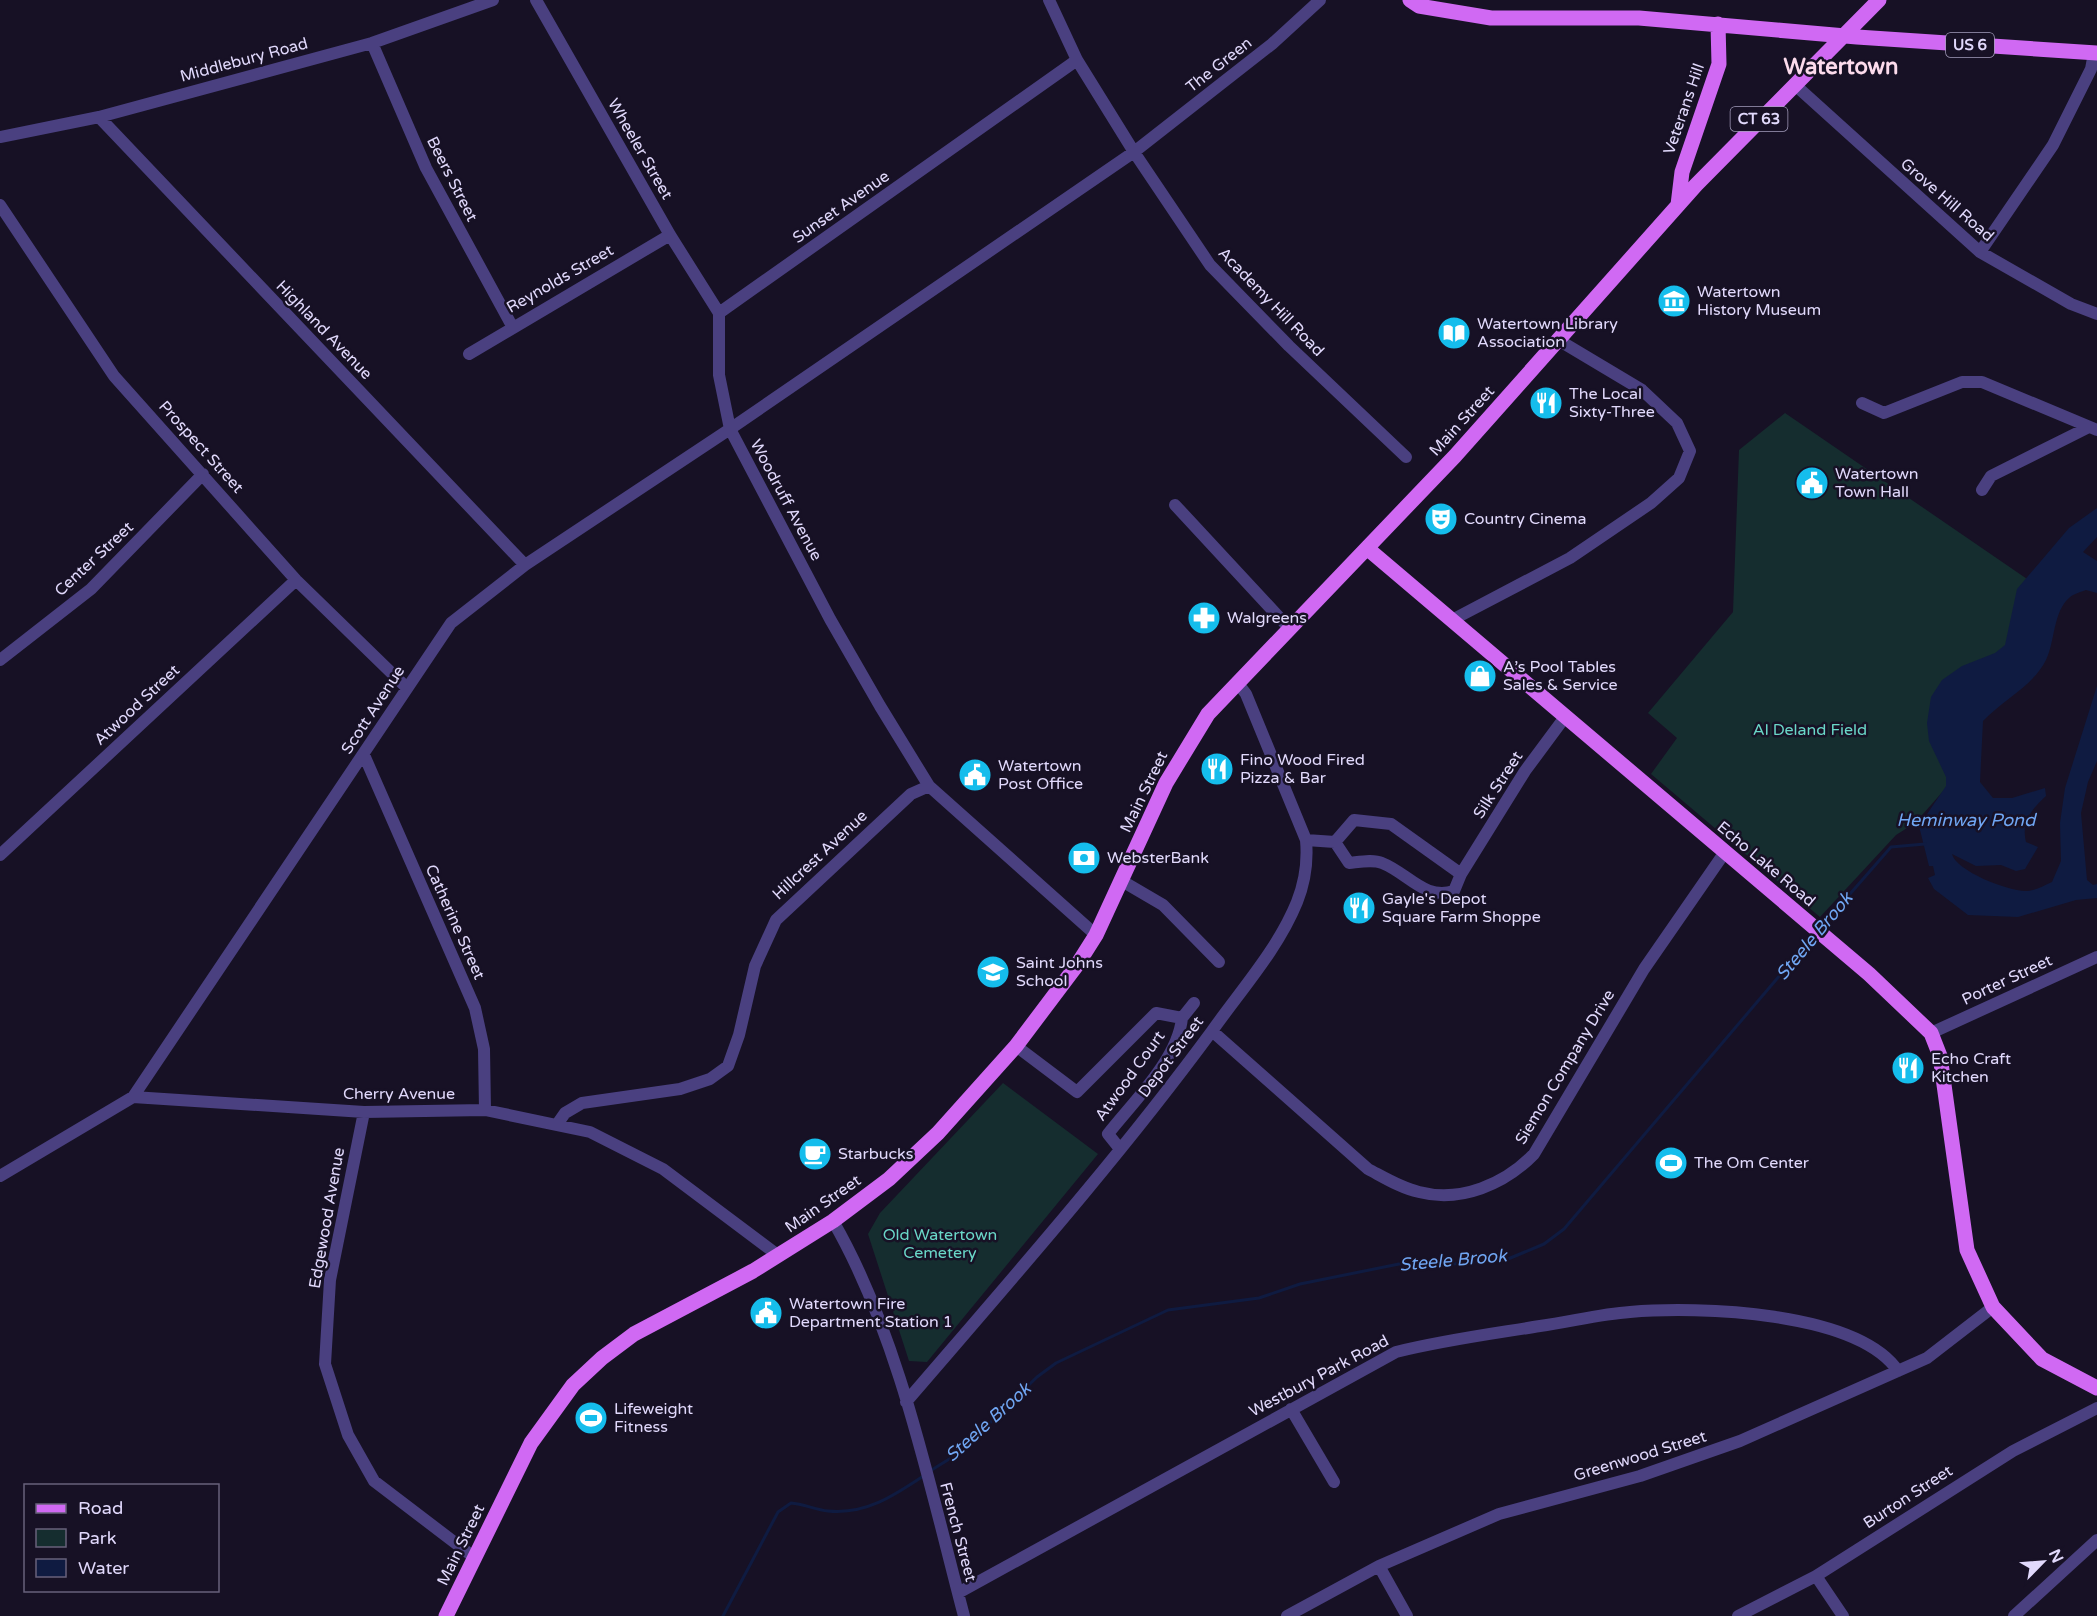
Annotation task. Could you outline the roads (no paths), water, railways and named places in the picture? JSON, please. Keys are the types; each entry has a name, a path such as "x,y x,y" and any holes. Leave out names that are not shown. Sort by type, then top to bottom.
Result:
{"main road":[{"name":"US 6","path":"1410,0 1419,6 1491,18 1639,18 1843,36 2096,53"},
{"name":"Main Street","path":"446,1616 531,1443 573,1385 602,1358 634,1334 779,1256 833,1221 915,1157 1016,1046 1096,935 1166,783 1193,735 1237,682 1368,549 1560,340 1678,205 1794,84 1879,0"},
{"name":"Veterans Hill","path":"1678,205 1682,172 1719,64 1718,24"},
{"name":"Echo Lake Road","path":"1368,549 1869,974 1931,1034 1940,1056 1967,1250 1993,1307 2042,1359 2097,1388"}],"street":[{"name":"Middlebury Road","path":"0,137 99,117 372,43 493,0"},
{"name":"Wheeler Street","path":"536,0 670,235 719,313"},
{"name":"Academy Hill Road","path":"1050,0 1077,60 1134,152 1209,264 1289,346 1406,457"},
{"name":"The Green","path":"1134,152 1272,44 1320,0"},
{"name":"Beers Street","path":"372,43 426,168 512,326"},
{"path":"1980,252 2053,145 2091,69 2096,53"},
{"name":"Sunset Avenue","path":"719,313 1077,60"},
{"name":"Grove Hill Road","path":"1794,84 1980,252 2071,304 2097,314"},
{"name":"Highland Avenue","path":"99,117 525,565"},
{"name":"Woodruff Avenue","path":"1096,935 929,786 830,619 730,429 1134,152"},
{"name":"Prospect Street","path":"0,205 114,376 296,580 407,688"},
{"name":"Reynolds Street","path":"469,354 512,326 670,235"},
{"path":"719,313 719,375 730,429"},
{"path":"1452,620 1570,558 1652,503 1678,478 1690,450 1677,423 1642,390 1560,340"},
{"path":"1862,404 1884,413 1962,382 1983,382 2092,429"},
{"name":"Scott Avenue","path":"134,1097 451,623 525,565 730,429"},
{"path":"1982,490 1991,476 2092,429"},
{"name":"Center Street","path":"0,660 91,589 203,474"},
{"path":"1175,505 1290,629"},
{"name":"Atwood Street","path":"0,855 296,580"},
{"name":"Depot Street","path":"906,1402 1175,1082 1282,933 1297,902 1305,878 1308,857 1306,840 1246,694 1237,682"},
{"name":"Silk Street","path":"1335,842 1349,863 1380,862 1424,890 1442,895 1454,891 1461,874 1525,771 1565,717"},
{"name":"Catherine Street","path":"364,755 475,1008 484,1048 485,1110"},
{"name":"Hillcrest Avenue","path":"558,1123 566,1113 582,1102 680,1089 710,1079 728,1066 739,1035 755,966 776,920 911,794 929,786"},
{"path":"1306,840 1335,842 1354,820 1391,824 1461,874"},
{"name":"Siemon Company Drive","path":"1212,1031 1368,1169 1395,1184 1420,1193 1437,1194 1484,1189 1518,1171 1534,1154 1644,969 1725,852"},
{"path":"1122,882 1163,905 1219,962"},
{"name":"Porter Street","path":"1931,1034 2097,957"},
{"path":"1182,1018 1194,1003"},
{"name":"Atwood Court","path":"1016,1046 1077,1092 1156,1014 1182,1018 1180,1035 1172,1051 1108,1134 1120,1149"},
{"path":"0,1176 134,1097"},
{"name":"Cherry Avenue","path":"134,1097 364,1112 485,1110 558,1123 590,1132 663,1168 779,1256"},
{"name":"Edgewood Avenue","path":"364,1112 330,1280 325,1364 348,1435 374,1481 475,1558"},
{"name":"French Street","path":"833,1221 854,1258 870,1295 906,1402 964,1616"},
{"name":"Greenwood Street","path":"1287,1616 1379,1566 1499,1514 1640,1476 1740,1441 1927,1358 1993,1307"},
{"name":"Westbury Park Road","path":"958,1593 1396,1352 1448,1339 1629,1312 1663,1310 1745,1314 1804,1321 1866,1343 1889,1359 1898,1371"},
{"name":"Burton Street","path":"1738,1616 1816,1576 2003,1456 2097,1408"},
{"path":"1291,1409 1334,1482"},
{"path":"2014,1616 2097,1540"},
{"path":"1379,1566 1407,1616"},
{"path":"1816,1576 1843,1616"}],"water":[{"name":"Heminway Pond","path":"2097,508 2097,537 2083,552 2097,561 2097,593 2086,590 2069,598 2060,611 2049,653 2040,669 2026,685 1983,721 1980,782 1993,798 2012,798 2045,788 2046,796 2028,817 2025,828 2026,842 2038,847 2025,869 2016,871 2001,865 1976,866 1952,854 1963,867 1972,873 2007,888 2029,891 2052,882 2061,861 2060,823 2065,788 2097,686 2097,761 2088,782 2081,813 2087,880 2093,885 2097,884 2097,898 2076,900 2018,917 1968,915 1934,889 1928,878 1935,875 1933,866 1929,866 1919,826 1946,786 1946,777 1929,741 1927,723 1931,697 1942,680 1962,666 1995,653 2005,645 2017,589 2069,528"}],"waterway":[{"name":"Steele Brook","path":"1822,926 1891,847 1925,844"},
{"name":"Steele Brook","path":"930,1471 959,1453 1037,1377 1056,1363 1168,1310 1259,1298 1300,1284 1399,1264 1453,1264 1508,1259 1544,1244 1564,1229 1815,934"},
{"name":"Steele Brook","path":"723,1616 778,1512 791,1503 828,1511 867,1507 903,1490 925,1475"}],"place":[{"name":"Watertown History Museum","path":"1674,301"},
{"name":"Watertown Library Association","path":"1454,333"},
{"name":"The Local Sixty-Three","path":"1546,403"},
{"name":"Watertown Town Hall","path":"1812,483"},
{"name":"Country Cinema","path":"1441,519"},
{"name":"Walgreens","path":"1204,618"},
{"name":"A’s Pool Tables Sales & Service","path":"1480,676"},
{"name":"Fino Wood Fired Pizza & Bar","path":"1217,769"},
{"name":"Watertown Post Office","path":"975,775"},
{"name":"WebsterBank","path":"1084,858"},
{"name":"Gayle's Depot Square Farm Shoppe","path":"1359,908"},
{"name":"Saint Johns School","path":"993,972"},
{"name":"Echo Craft Kitchen","path":"1908,1068"},
{"name":"Starbucks","path":"815,1154"},
{"name":"The Om Center","path":"1671,1163"},
{"name":"Watertown Fire Department Station 1","path":"766,1313"},
{"name":"Lifeweight Fitness","path":"591,1418"}],"district":[{"name":"Watertown","path":"1841,67"}],"park label":[{"name":"Al Deland Field","path":"1810,730"},
{"name":"Old Watertown Cemetery","path":"940,1244"}]}
